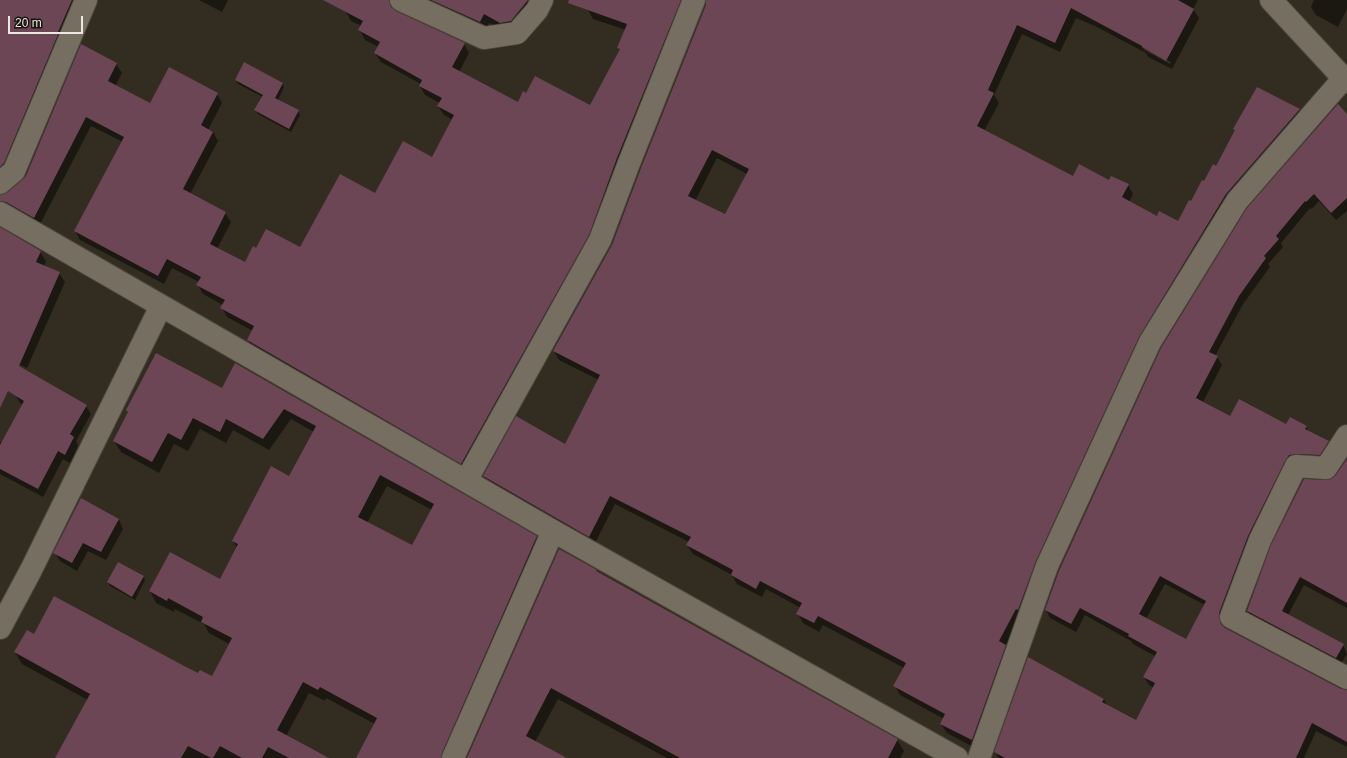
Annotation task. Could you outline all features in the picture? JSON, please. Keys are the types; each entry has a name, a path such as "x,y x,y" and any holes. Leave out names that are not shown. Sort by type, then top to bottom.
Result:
{"street":[{"path":"0,183 14,171 86,0"},
{"path":"401,0 484,38 517,33 537,10 542,0"},
{"path":"466,481 600,240 694,0"},
{"path":"979,758 1047,566 1150,342 1237,201 1346,80 1271,0"},
{"path":"0,213 553,531 957,758"},
{"path":"0,628 31,570 161,306"},
{"path":"1347,436 1326,468 1296,466 1260,540 1231,617 1347,678"},
{"path":"453,758 553,531"}],"building":[{"path":"0,0 72,0 4,163 0,167"},
{"path":"323,0 389,0 391,7 396,11 465,43 452,67 518,102 523,91 526,93 535,76 590,105 620,49 617,48 627,24 568,3 569,0 681,0 617,158 589,235 461,464 247,340 254,326 220,308 225,300 196,285 201,277 167,259 158,276 74,231 124,137 86,117 34,218 6,202 0,201 0,195 8,192 26,176 81,44 117,63 108,81 150,103 169,67 218,93 201,125 213,132 183,189 226,212 210,244 245,262 253,246 256,248 266,229 300,247 340,174 375,193 403,141 432,157 454,115 437,106 442,98 419,86 422,80 374,53 380,42 358,30 363,21"},
{"path":"431,0 528,0 511,21 500,23 484,14 480,22"},
{"path":"706,0 1178,0 1194,9 1166,61 1142,46 1071,8 1055,43 1017,25 988,90 994,93 977,126 1073,176 1079,164 1109,180 1111,176 1129,184 1122,197 1157,216 1159,211 1178,221 1189,200 1191,201 1202,180 1204,181 1213,164 1216,166 1235,130 1233,129 1257,87 1300,109 1226,194 1139,337 1036,561 1018,610 1016,609 999,641 1006,645 972,740 940,724 945,714 893,686 906,663 818,616 814,623 796,614 802,603 760,581 756,589 731,575 733,570 686,545 691,537 610,496 589,537 483,476 516,416 565,444 600,375 553,351 612,245 706,5","holes":["712,150 749,169 725,214 688,196"]},
{"path":"244,62 283,83 275,98 299,110 289,129 254,110 263,95 235,80"},
{"path":"1338,104 1347,114 1347,198 1331,213 1314,194 1306,202 1305,201 1276,236 1279,239 1264,256 1266,258 1239,296 1209,352 1218,356 1196,398 1230,416 1239,399 1286,424 1290,417 1307,426 1305,429 1329,441 1320,455 1289,455 1285,461 1248,536 1219,613 1219,618 1221,624 1225,628 1341,689 1347,690 1347,742 1312,723 1296,758 1005,758 994,752 1028,657 1104,699 1102,702 1136,720 1155,683 1143,677 1157,652 1128,636 1129,634 1080,608 1071,624 1045,610 1059,571 1161,348 1247,208","holes":["1160,576 1206,601 1186,639 1139,614"]},
{"path":"0,227 41,251 36,262 60,272 19,366 87,405 70,434 74,437 65,455 58,451 38,489 0,469 0,445 24,401 8,391 0,408"},
{"path":"156,353 222,388 235,363 537,536 441,758 356,758 377,718 320,687 318,690 303,682 277,730 329,758 289,758 268,747 262,758 242,758 220,746 213,758 211,758 188,746 181,758 55,758 90,694 14,652 27,630 34,634 54,596 186,667 198,673 200,670 212,676 232,638 201,622 203,617 168,598 167,601 149,591 170,552 220,579 238,544 232,541 271,466 289,476 316,426 284,409 263,439 226,419 220,432 193,418 181,440 168,433 152,462 113,441 128,412 126,410","holes":["380,475 434,504 412,545 358,517"]},
{"path":"1347,459 1347,603 1300,577 1282,611 1344,644 1336,658 1247,611 1271,545 1304,479 1331,479 1336,475"},
{"path":"81,498 119,519 101,552 83,543 72,563 53,553"},
{"path":"559,549 898,739 888,758 680,758 551,688 526,736 567,758 467,758"},
{"path":"118,562 144,576 132,597 107,582"}]}
